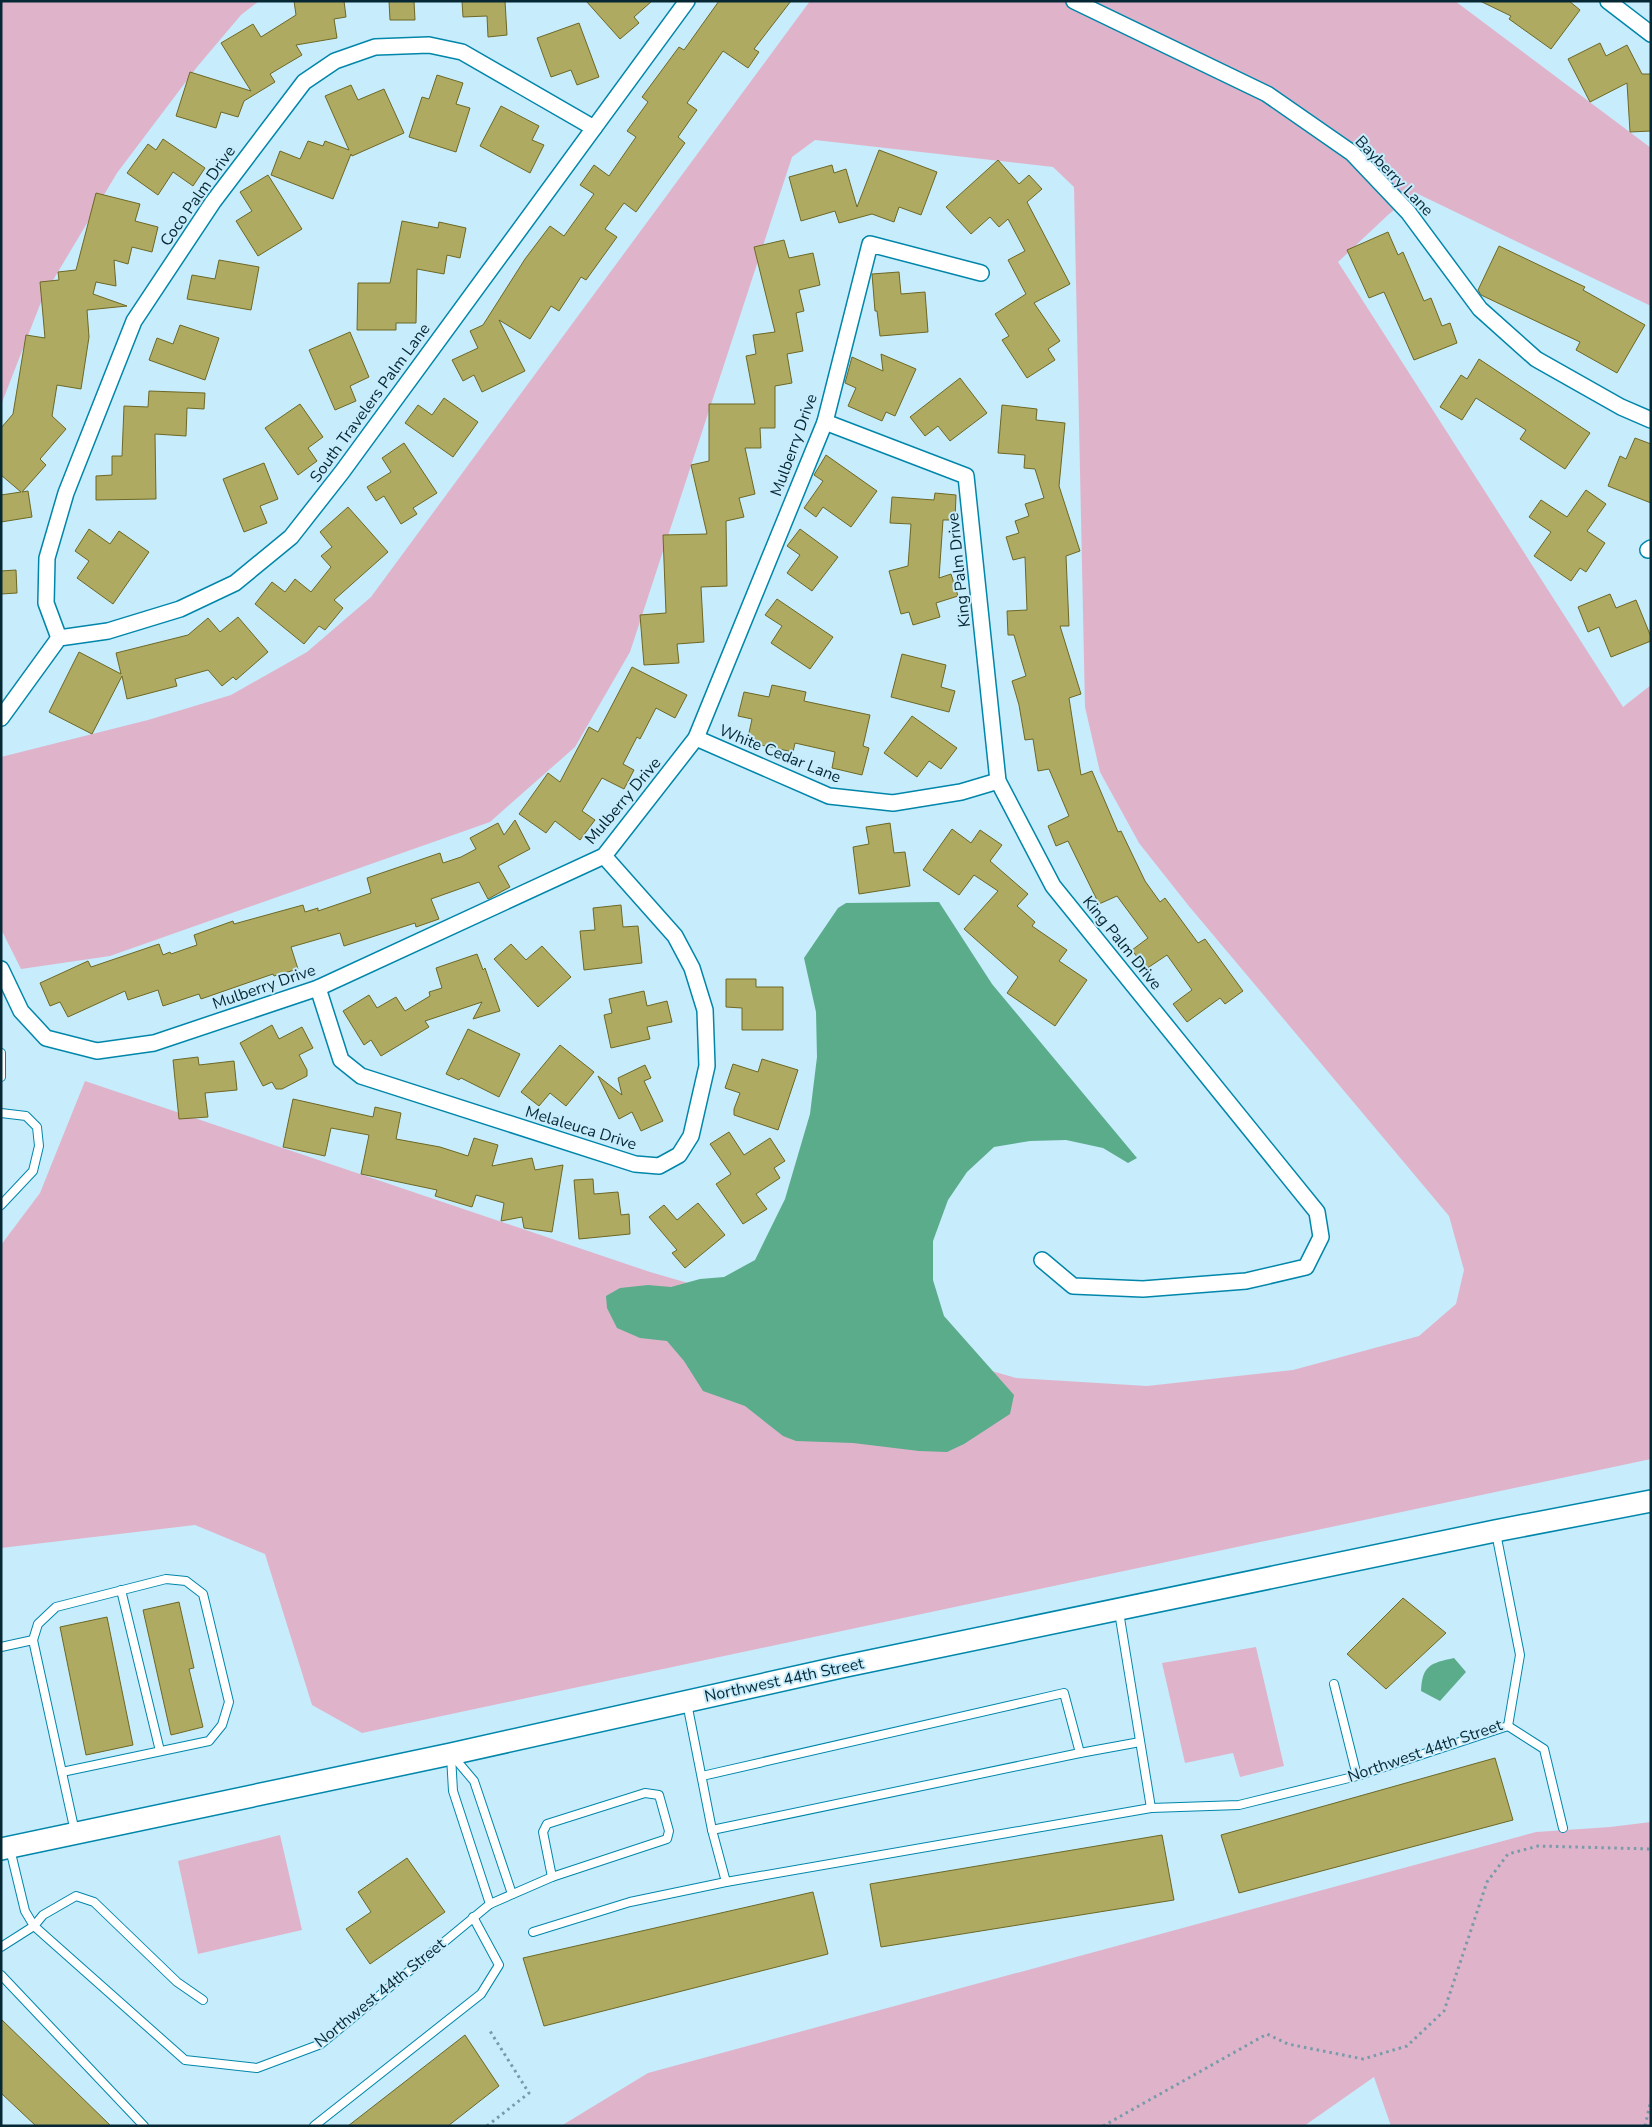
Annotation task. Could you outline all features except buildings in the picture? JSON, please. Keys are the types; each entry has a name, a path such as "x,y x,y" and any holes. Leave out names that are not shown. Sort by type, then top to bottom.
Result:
{"street":[{"name":"South Travelers Palm Lane","path":"59,638 108,631 180,610 235,583 291,537 342,472 687,1"},
{"name":"Bayberry Lane","path":"1074,1 1267,94 1352,153 1408,212 1480,308 1536,359 1621,407 1651,420"},
{"path":"1608,1 1651,34"},
{"name":"Coco Palm Drive","path":"59,638 46,603 47,558 66,493 134,321 213,202 304,82 335,61 375,47 429,45 462,52 594,128"},
{"name":"Mulberry Drive","path":"1,969 6,990 21,1011 46,1038 97,1051 154,1043 318,988 604,856 696,738 825,422 870,244 981,273"},
{"name":"King Palm Drive","path":"825,422 966,476 998,781 1053,886 1317,1212 1321,1237 1306,1267 1246,1281 1144,1289 1073,1286 1042,1260"},
{"path":"1,718 59,638"},
{"name":"White Cedar Lane","path":"696,738 829,796 893,804 961,792 998,781"},
{"name":"Melaleuca Drive","path":"318,988 341,1060 361,1076 635,1164 660,1166 679,1154 691,1136 707,1066 705,1010 692,968 675,936 604,856"},
{"name":"Northwest 44th Street","path":"6,1848 1118,1610 1495,1531 1651,1501"}],"lane":[{"path":"1,1053 1,1077"},
{"path":"1,1113 26,1116 37,1127 39,1146 34,1171 1,1205"},
{"name":"Northwest 44th Street","path":"533,1932 630,1902 726,1882 1150,1808 1239,1805 1357,1776 1508,1726 1520,1655 1495,1531"},
{"path":"62,1772 209,1741 222,1725 229,1702 203,1594 186,1581 166,1579 56,1607 38,1624 33,1640 75,1834"},
{"path":"121,1590 160,1751"},
{"path":"1118,1610 1150,1808"},
{"path":"1,1647 33,1640"},
{"path":"1334,1684 1357,1776"},
{"path":"702,1776 1064,1693 1080,1753"},
{"path":"687,1701 712,1830 726,1882"},
{"path":"1508,1726 1544,1750 1563,1828"},
{"path":"712,1830 1140,1742"},
{"path":"451,1754 474,1781 512,1894"},
{"path":"451,1754 453,1791 490,1904"},
{"name":"Northwest 44th Street","path":"34,1926 186,2060 257,2068 321,2044 490,1904 552,1877 667,1839 669,1831 659,1795 645,1793 547,1824 543,1832 552,1877"},
{"path":"6,1848 25,1911 34,1926"},
{"path":"1,1947 34,1926 43,1915 76,1896 94,1902 177,1982 203,2000"},
{"path":"314,2126 481,1994 499,1964 474,1917"},
{"path":"1,1976 144,2126"}],"path":[{"path":"1103,2126 1267,2034 1288,2044 1363,2059 1407,2046 1444,2011 1487,1882 1508,1854 1538,1846 1651,1849"},
{"path":"487,2126 530,2093 490,2031"},
{"path":"1645,2126 1651,2100"}],"shaded area":[{"path":"1,1 259,1 241,15 197,67 117,173 43,297 1,405"},
{"path":"810,1 1455,1 1651,148 1651,306 1416,193 1389,214 1338,262 1623,707 1651,685 1651,1459 362,1733 312,1705 265,1554 195,1525 1,1548 1,1245 40,1193 85,1081 650,1272 1016,1378 1147,1386 1293,1370 1419,1336 1456,1304 1464,1270 1449,1216 1188,905 1139,843 1100,772 1085,707 1074,187 1053,167 815,140 792,157 630,652 575,747 490,822 110,956 21,969 1,929 1,757 148,720 231,695 307,652 371,597"},
{"path":"939,902 992,984 1137,1158 1128,1163 1103,1148 1066,1140 1030,1141 994,1147 967,1172 948,1200 933,1241 933,1280 944,1316 1014,1395 1010,1414 964,1444 947,1452 919,1451 853,1443 796,1441 783,1436 745,1406 703,1391 684,1361 667,1341 640,1338 617,1328 607,1308 606,1296 620,1288 648,1285 671,1287 700,1279 724,1277 755,1260 785,1199 810,1114 817,1057 816,1012 804,958 838,908 846,903"},
{"path":"1256,1647 1284,1766 1240,1777 1233,1753 1185,1763 1162,1663"},
{"path":"1454,1658 1466,1672 1440,1701 1421,1691 1423,1676 1429,1667"},
{"path":"1651,1822 1651,2126 1391,2126 1374,2077 1304,2126 561,2126 648,2073 1536,1832"},
{"path":"280,1835 302,1930 198,1954 178,1861"}]}
